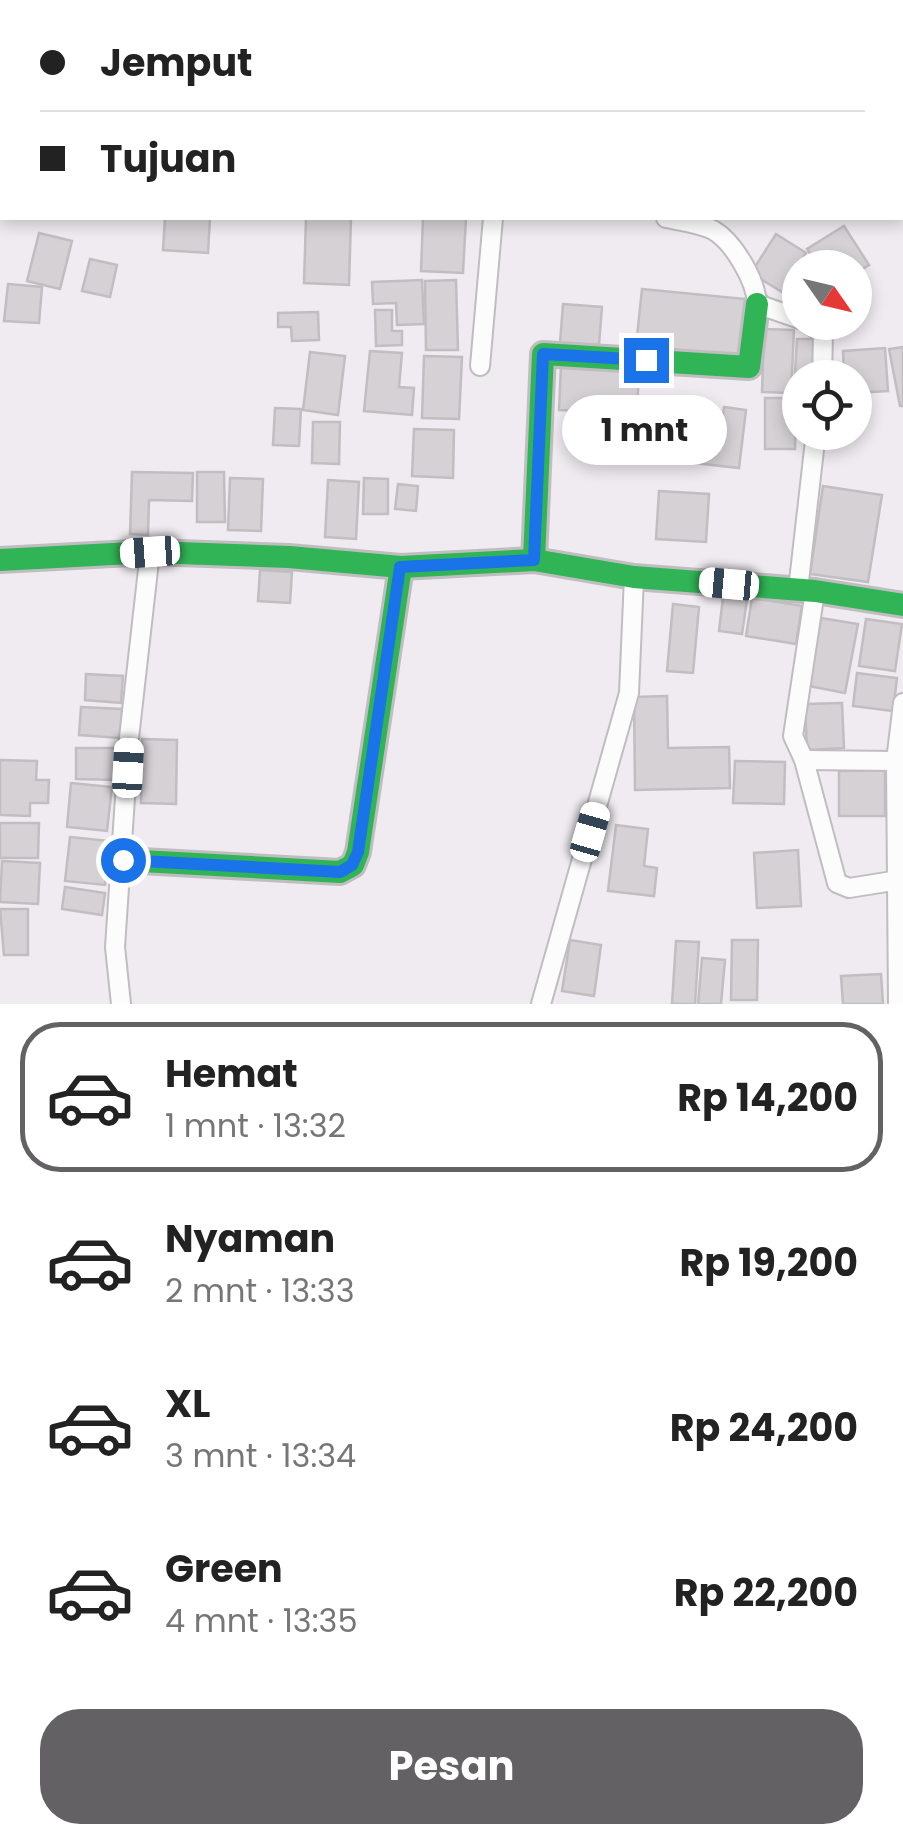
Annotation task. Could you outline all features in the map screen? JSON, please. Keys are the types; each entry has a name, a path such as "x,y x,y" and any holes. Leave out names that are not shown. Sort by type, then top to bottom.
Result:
{"street":[{"path":"480,366 494,220"},
{"path":"534,560 543,354 749,366 758,304 756,290 728,244 716,232 673,220"},
{"path":"758,304 782,313"},
{"path":"815,450 793,736 804,760 836,883 849,888 899,880"},
{"path":"0,560 150,552 289,557 400,567 534,560 634,577 807,590 903,606"},
{"path":"120,1004 116,946 129,738 150,552"},
{"path":"123,860 340,872 352,865 358,852 400,567"},
{"path":"541,1004 629,693 634,577"},
{"path":"898,1004 896,760 903,704"},
{"path":"804,760 896,760"}],"building":[{"path":"165,220 210,220 208,253 163,250"},
{"path":"306,220 351,220 349,285 304,283"},
{"path":"423,220 466,220 463,273 421,271"},
{"path":"844,226 859,250 808,250"},
{"path":"39,233 72,241 60,289 27,281"},
{"path":"776,234 801,250 782,250 782,292 751,273"},
{"path":"90,259 117,265 110,297 82,291"},
{"path":"422,280 424,324 397,325 396,303 373,304 372,282"},
{"path":"456,280 458,350 426,350 425,281"},
{"path":"8,284 42,287 39,323 4,321"},
{"path":"642,289 746,299 740,356 636,346"},
{"path":"563,304 602,307 599,345 560,343"},
{"path":"375,310 392,310 392,331 402,331 402,345 376,346"},
{"path":"318,312 319,340 292,341 291,327 278,327 278,313"},
{"path":"764,329 782,330 782,340 794,340 793,360 782,360 782,393 762,392"},
{"path":"797,340 817,340 816,360 796,360"},
{"path":"903,347 903,406 900,406 889,349"},
{"path":"885,348 888,391 872,392 872,360 843,360 843,351"},
{"path":"370,351 402,353 399,387 414,388 412,415 364,411"},
{"path":"310,352 345,356 338,415 303,410"},
{"path":"424,356 462,357 459,419 422,418"},
{"path":"561,366 639,369 636,433 580,431 581,411 559,410"},
{"path":"765,398 782,398 782,449 765,449"},
{"path":"724,407 746,410 739,468 685,462 688,438 720,442"},
{"path":"275,408 301,409 299,446 273,445"},
{"path":"313,422 340,422 339,464 312,463"},
{"path":"414,429 454,430 453,478 412,476"},
{"path":"132,472 193,473 192,501 149,500 148,535 130,534"},
{"path":"197,472 224,472 225,522 197,522"},
{"path":"230,478 263,479 261,531 228,530"},
{"path":"364,478 388,479 388,514 363,514"},
{"path":"328,480 359,482 356,539 325,537"},
{"path":"398,484 418,486 416,511 395,509"},
{"path":"823,486 882,495 868,582 810,574"},
{"path":"659,491 709,494 706,542 656,539"},
{"path":"260,570 292,572 290,603 258,601"},
{"path":"724,589 748,593 742,634 719,631"},
{"path":"752,598 802,606 796,644 746,636"},
{"path":"673,604 699,607 693,673 667,671"},
{"path":"821,618 858,624 845,693 809,686"},
{"path":"866,619 902,624 895,671 859,666"},
{"path":"857,673 897,678 893,711 853,706"},
{"path":"86,674 123,676 121,703 85,700"},
{"path":"667,696 668,748 729,747 730,788 635,790 634,697"},
{"path":"842,703 844,748 807,750 805,704"},
{"path":"81,707 122,709 120,738 79,735"},
{"path":"142,739 177,740 176,804 141,803"},
{"path":"76,748 117,748 117,780 76,779"},
{"path":"0,760 37,761 36,780 49,780 48,803 30,803 30,816 0,815"},
{"path":"735,761 785,762 784,804 733,803"},
{"path":"885,770 885,816 839,816 839,771"},
{"path":"71,783 112,787 107,831 67,827"},
{"path":"0,823 39,823 38,858 0,858"},
{"path":"616,825 648,829 644,866 657,868 654,896 608,891"},
{"path":"70,837 110,841 105,885 65,881"},
{"path":"798,850 801,906 757,908 754,853"},
{"path":"2,861 40,863 38,904 0,902"},
{"path":"65,887 105,893 102,915 62,909"},
{"path":"0,909 28,909 28,955 4,955"},
{"path":"570,940 601,945 594,996 562,991"},
{"path":"732,940 758,940 757,1000 731,1000"},
{"path":"676,941 699,942 695,1004 672,1004"},
{"path":"702,958 725,960 721,1004 698,1004"},
{"path":"881,974 883,1004 843,1004 841,976"}],"traffic: fast":[{"path":"534,560 543,354 749,367 757,304"},
{"path":"0,560 150,552 289,557 401,567 534,560 634,577 815,591 903,605"},
{"path":"123,860 340,872 353,865 401,567"}],"route":[{"path":"123,860 340,872 352,865 358,852 400,567 534,560 543,354 646,360"}]}
